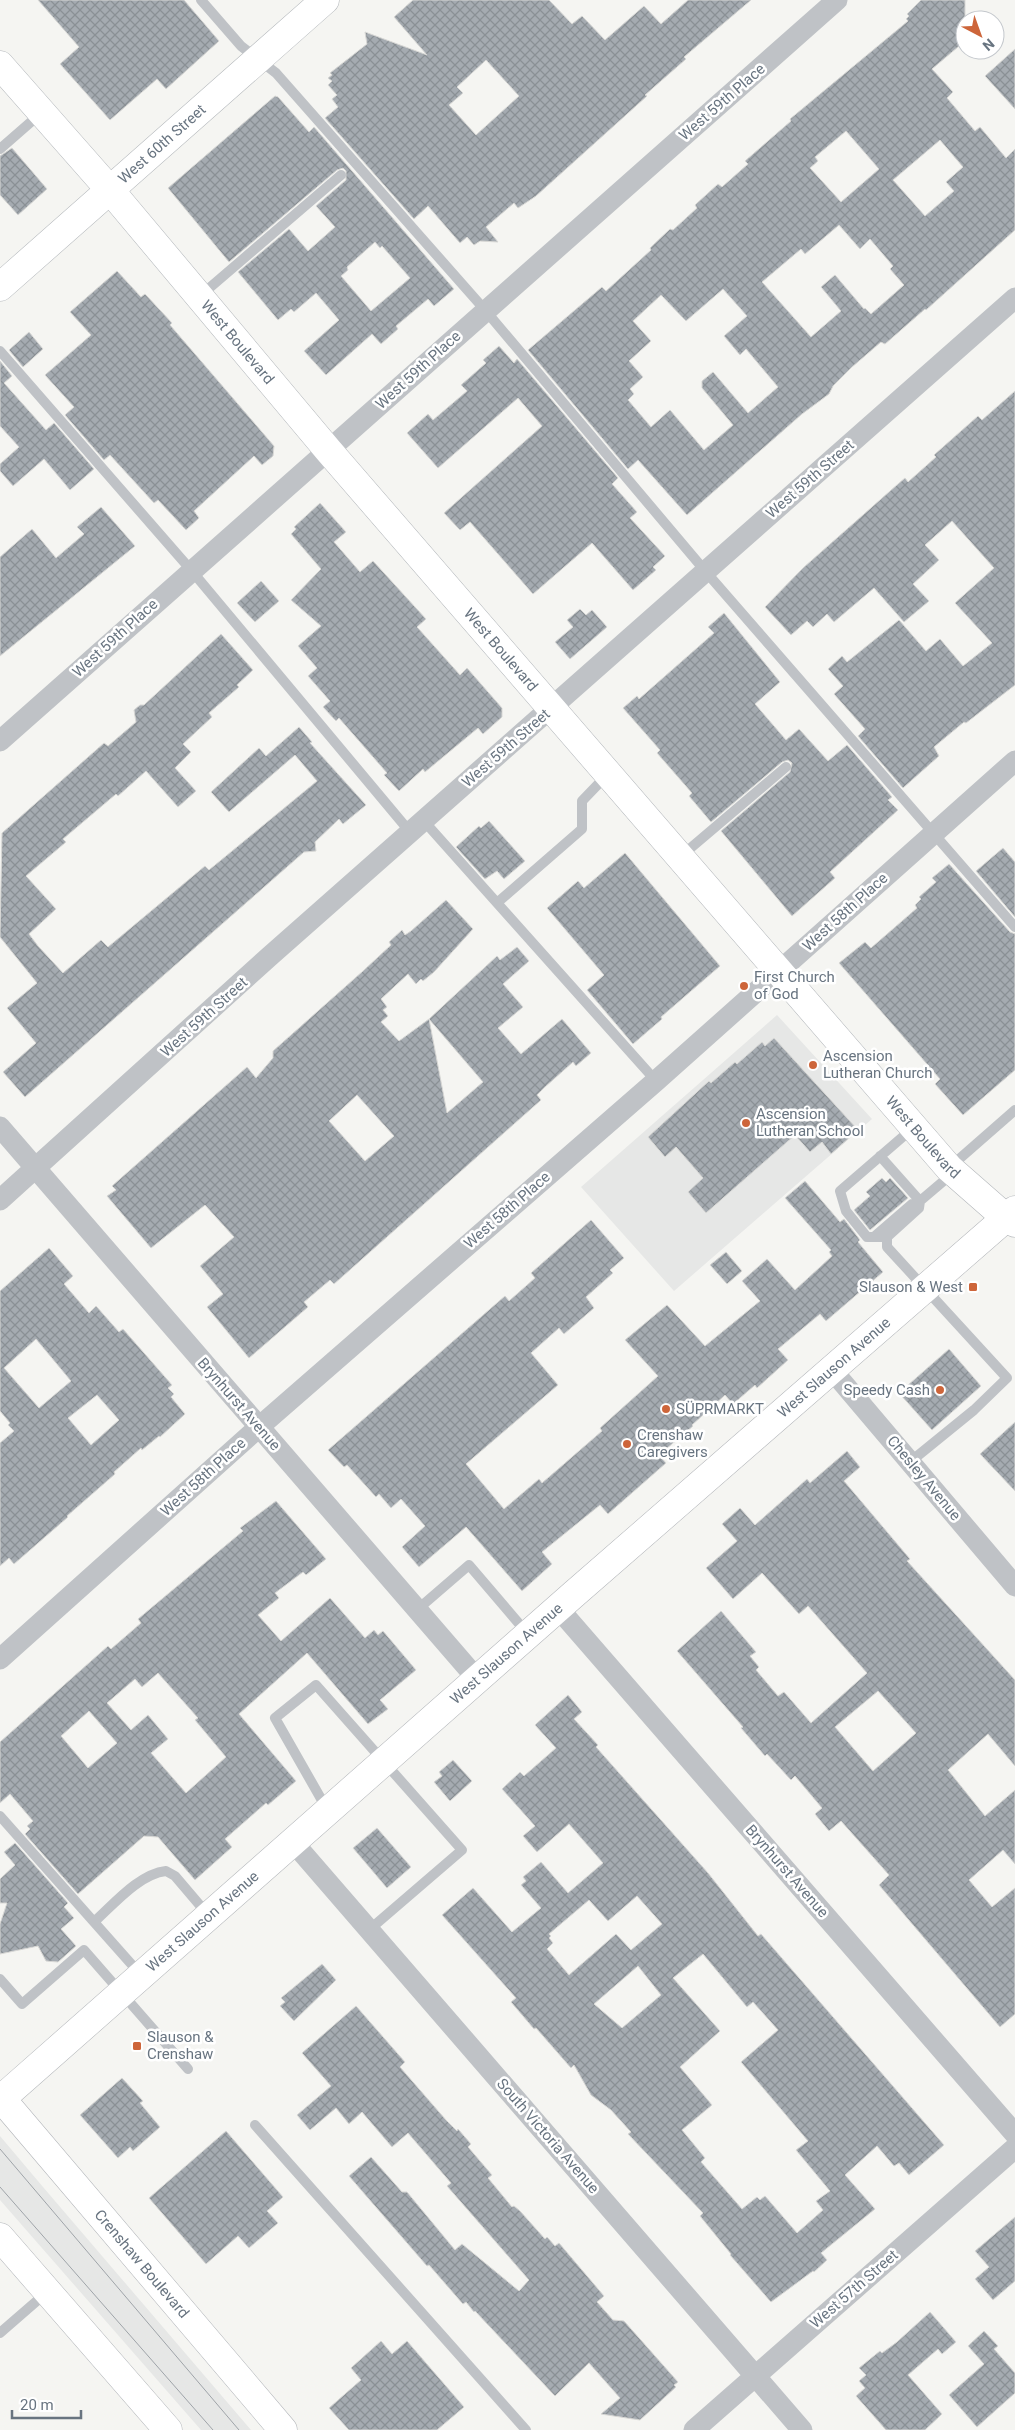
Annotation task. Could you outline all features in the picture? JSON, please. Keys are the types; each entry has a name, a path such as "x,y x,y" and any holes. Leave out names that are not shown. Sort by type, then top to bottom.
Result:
{"main road":[{"name":"West 60th Street","path":"0,287 325,0"},
{"name":"West Boulevard","path":"0,64 110,190 328,450 914,1128 951,1170 1012,1217"},
{"name":"West Slauson Avenue","path":"1,2099 558,1608 924,1289 1012,1217"},
{"name":"Crenshaw Boulevard","path":"1,2099 283,2430"},
{"path":"0,2237 168,2430"}],"street":[{"name":"West 59th Place","path":"0,741 837,0"},
{"name":"West 59th Street","path":"0,1200 417,826 1015,298"},
{"name":"West 58th Place","path":"0,1659 259,1427 656,1081 1015,761"},
{"name":"Brynhurst Avenue","path":"0,1127 418,1608 478,1680"},
{"name":"Chesley Avenue","path":"832,1370 1015,1586"},
{"name":"Brynhurst Avenue","path":"558,1608 1015,2134"},
{"name":"South Victoria Avenue","path":"293,1842 802,2430"},
{"name":"West 57th Street","path":"694,2430 1015,2148"}],"lane":[{"path":"201,0 241,46 276,73 485,310 706,572 1015,927"},
{"path":"0,149 43,112"},
{"path":"199,297 341,175"},
{"path":"0,351 417,826 498,902 656,1081"},
{"path":"679,857 786,767"},
{"path":"498,902 582,829 582,800 608,774"},
{"path":"910,1462 974,1410 1007,1378 887,1247 887,1237 951,1170 1015,1110"},
{"path":"887,1237 867,1237 846,1211 840,1191 914,1128"},
{"path":"880,1156 919,1205"},
{"path":"875,1236 912,1204 919,1205"},
{"path":"418,1608 469,1565 528,1635"},
{"path":"328,1812 275,1718 316,1685 462,1850 369,1930"},
{"path":"0,1816 94,1922 188,2069"},
{"path":"94,1922 145,1878 155,1872 166,1871 175,1876 210,1916"},
{"path":"0,1979 22,2004 84,1950 132,1984"},
{"path":"256,2125 526,2430"},
{"path":"0,2333 47,2292"}],"shaded area":[{"path":"777,1015 872,1119 674,1291 581,1187"},
{"path":"0,2136 251,2430 201,2430 0,2200"}],"building":[{"path":"38,0 184,0 219,41 166,89 157,79 110,120 60,64 79,47"},
{"path":"413,0 549,0 572,24 582,16 605,40 644,6 661,24 688,0 751,0 684,57 686,59 645,95 647,96 536,196 518,208 514,203 486,227 498,242 480,241 474,245 467,237 460,243 428,206 414,219 325,118 338,107 332,99 337,95 328,85 332,81 328,78 332,75 330,73 367,44 365,32 427,55 394,17","holes":["486,60 519,96 476,135 449,105 463,93 457,87"]},
{"path":"921,0 965,0 965,10 955,10 955,49 932,69 953,92 947,98 975,131 980,127 1006,158 1015,149 1015,230 926,310 885,344 881,342 852,367 833,386 829,394 802,414 687,515 638,460 628,469 528,350 602,287 606,291 651,250 650,248 670,229 673,230 697,208 695,205 718,184 722,187 748,164 745,161 791,121 790,119 908,21 906,19 909,16 907,14","holes":["846,131 879,169 841,202 810,168 818,161 815,157","940,140 963,167 946,182 954,191 925,216 893,180","839,225 860,249 870,239 893,266 890,269 904,285 871,314 864,309 835,275 821,287 841,311 811,337 762,282 801,249 805,254","723,289 747,316 724,336 740,355 746,349 778,387 748,413 713,372 702,381 702,388 733,425 704,450 670,410 651,427 628,400 634,394 630,389 643,377 629,361 651,341 633,321 661,295 686,321"]},
{"path":"1015,49 1015,109 985,76"},
{"path":"275,96 278,97 309,132 314,127 454,289 434,306 428,299 396,326 398,329 381,344 372,334 326,375 304,351 339,320 316,293 294,312 291,309 278,320 238,272 289,229 308,251 335,227 316,206 346,180 346,171 343,168 337,170 229,262 168,188","holes":["375,242 380,248 382,246 410,278 371,311 341,276 348,270 347,267"]},
{"path":"12,148 47,189 18,215 0,195 0,156"},
{"path":"117,271 141,297 145,294 172,323 170,325 274,446 273,456 262,465 254,456 194,511 199,518 186,530 158,500 154,503 110,455 104,460 65,415 74,407 45,375 91,335 70,312"},
{"path":"29,332 43,349 23,367 9,350"},
{"path":"499,346 514,363 517,359 618,478 612,484 637,512 630,518 665,556 653,567 656,570 633,590 592,543 533,594 470,522 460,530 444,513 542,426 518,398 438,468 407,433 428,414 433,420 467,391 461,385 486,363 483,360"},
{"path":"0,361 12,376 4,383 46,430 54,423 94,469 70,490 44,459 13,486 0,471 0,464 19,447 0,426"},
{"path":"1015,391 1015,685 966,723 964,722 934,747 939,756 903,788 858,736 865,729 834,694 843,686 828,669 842,656 847,662 899,620 926,651 940,639 963,666 992,643 955,603 994,568 952,521 925,545 939,560 913,584 929,601 904,622 874,588 834,622 827,614 813,627 807,621 791,635 765,607 803,568 898,484 905,478 908,482 936,457 934,455 978,416 982,420"},
{"path":"320,503 346,532 334,542 360,572 373,561 426,619 417,627 460,675 467,668 502,708 502,717 483,734 478,728 425,772 423,769 399,791 384,775 387,773 339,718 336,721 323,707 330,701 308,676 317,668 298,646 321,626 291,600 321,569 291,534 296,529 294,527"},
{"path":"101,507 135,546 0,656 0,557 32,529 56,558 84,534 77,527"},
{"path":"261,581 279,601 255,622 237,603"},
{"path":"580,609 586,615 592,610 607,627 570,659 555,642 573,627 567,620"},
{"path":"724,613 780,682 755,704 786,740 799,729 828,761 847,745 892,797 888,800 898,810 830,872 835,878 792,916 721,831 790,772 792,763 788,760 782,762 711,822 689,796 692,793 657,753 660,750 623,708 637,696 639,699 714,633 708,627"},
{"path":"221,634 253,670 237,685 239,687 209,713 212,717 183,744 191,752 175,768 196,791 178,807 146,771 118,796 116,794 63,839 66,842 26,876 56,909 29,934 38,946 63,973 101,940 108,947 205,866 209,870 317,781 295,755 229,812 211,792 259,748 266,756 299,727 312,742 310,743 366,805 343,824 339,819 315,842 316,851 304,852 25,1097 3,1072 36,1043 7,1008 37,983 0,937 2,833 104,743 108,746 136,722 134,710 140,705 144,705"},
{"path":"489,821 525,861 504,879 497,871 485,879 456,847 479,826 481,828"},
{"path":"1003,848 1015,862 1015,917 976,871"},
{"path":"625,853 720,966 633,1044 587,990 604,975 547,908 578,881 584,888"},
{"path":"949,864 1010,932 1015,934 1015,1070 963,1115 935,1084 940,1079 839,963 865,942 871,948 917,908 915,905 921,899 919,897 936,882 932,878"},
{"path":"446,900 473,929 434,972 423,981 421,979 416,984 408,974 381,999 387,1007 383,1010 388,1016 381,1022 399,1041 429,1019 497,956 500,960 517,947 529,961 503,984 523,1007 498,1028 521,1054 562,1019 591,1053 576,1066 573,1062 537,1095 541,1100 334,1284 330,1280 304,1302 308,1307 249,1358 207,1307 223,1294 200,1266 234,1237 205,1205 151,1248 107,1196 116,1190 112,1186 247,1067 256,1078 273,1058 273,1051 391,945 389,942 402,930 405,935","holes":["429,1019 483,1082 447,1113","357,1095 394,1136 365,1161 329,1121"]},
{"path":"774,1038 858,1130 831,1154 822,1142 810,1152 795,1135 706,1213 688,1192 703,1178 676,1147 665,1157 648,1137 709,1081 711,1083 735,1062 737,1064 762,1042 765,1046"},
{"path":"882,1178 886,1182 890,1178 908,1198 870,1230 854,1210 870,1196 866,1192"},
{"path":"805,1181 840,1222 844,1219 860,1240 858,1242 883,1272 826,1321 820,1314 778,1349 788,1360 757,1388 755,1385 733,1404 725,1395 659,1455 666,1463 608,1514 600,1505 542,1552 552,1564 522,1591 466,1527 419,1567 402,1547 425,1526 401,1499 391,1508 379,1494 376,1497 347,1465 344,1467 328,1450 505,1296 509,1301 535,1278 531,1273 591,1220 624,1258 610,1270 613,1273 586,1297 594,1308 564,1334 559,1328 531,1353 558,1385 466,1464 504,1509 539,1479 542,1483 602,1431 600,1428 658,1376 625,1340 667,1305 705,1346 760,1301 742,1281 767,1259 795,1290 832,1256 829,1252 831,1250 785,1198"},
{"path":"49,1248 73,1276 64,1284 89,1313 96,1306 119,1332 123,1329 172,1385 168,1388 174,1394 171,1397 185,1414 160,1437 142,1450 141,1448 68,1517 14,1564 9,1558 0,1566 0,1443 14,1431 0,1411 0,1291","holes":["36,1339 71,1381 39,1408 4,1368","97,1395 119,1420 91,1445 68,1418"]},
{"path":"726,1252 742,1271 727,1284 710,1265"},
{"name":"Speedy Cash","path":"949,1349 981,1386 932,1430 899,1393"},
{"path":"1015,1422 1015,1491 980,1454"},
{"path":"847,1451 860,1467 844,1481 910,1559 907,1561 1015,1680 1015,1766 988,1734 948,1770 985,1816 1015,1790 1015,1864 1003,1850 969,1880 992,1907 1015,1888 1015,2014 1000,2027 879,1885 889,1875 841,1821 829,1831 815,1814 822,1808 795,1776 791,1780 767,1754 765,1756 741,1728 743,1727 677,1651 721,1611 756,1652 750,1656 759,1667 756,1670 778,1696 784,1692 811,1723 867,1673 808,1606 799,1614 762,1573 733,1599 706,1568 737,1541 722,1524 740,1508 755,1525 807,1479 810,1483","holes":["878,1691 916,1733 873,1771 835,1727"]},
{"path":"276,1501 326,1559 306,1575 303,1572 275,1593 279,1598 258,1615 281,1641 330,1598 365,1638 374,1630 378,1635 383,1631 416,1670 380,1700 388,1709 368,1724 307,1653 239,1714 296,1781 268,1805 266,1803 225,1839 232,1847 195,1880 158,1837 144,1836 78,1894 25,1834 30,1829 27,1826 33,1821 10,1794 0,1803 0,1742 108,1646 111,1649 141,1623 138,1619 243,1531 240,1528","holes":["158,1673 198,1718 195,1720 226,1757 186,1793 151,1753 168,1739 148,1715 131,1730 107,1703 135,1679 142,1687","89,1711 117,1743 88,1768 61,1736"]},
{"path":"568,1695 582,1712 574,1719 598,1745 596,1747 708,1873 758,1936 761,1934 944,2145 909,2175 899,2163 894,2166 877,2146 845,2175 875,2209 821,2253 827,2260 814,2272 771,2302 730,2255 700,2216 703,2213 628,2134 631,2132 611,2110 591,2095 574,2065 571,2068 536,2028 534,2029 511,2002 516,1998 442,1915 473,1888 512,1932 541,1908 521,1885 526,1881 523,1877 541,1862 568,1893 603,1863 569,1824 537,1852 523,1836 535,1826 502,1789 520,1772 524,1776 556,1748 535,1725","holes":["637,1896 662,1924 631,1950 616,1934 569,1975 547,1949 553,1943 549,1938 551,1936 549,1934 589,1900 608,1921","703,1954 747,2007 753,2002 778,2030 741,2062 808,2141 796,2150 830,2191 816,2201 823,2210 797,2233 765,2196 760,2200 757,2197 742,2209 701,2162 705,2158 682,2130 712,2105 680,2067 720,2031 673,1978","638,1966 661,1995 622,2028 594,2004"]},
{"path":"453,1760 472,1781 450,1801 434,1782 442,1776 439,1772"},
{"path":"377,1828 411,1867 387,1888 353,1848"},
{"path":"15,1843 68,1903 64,1907 74,1918 61,1929 76,1946 58,1962 46,1961 38,1946 0,1954 0,1924 7,1903 0,1903 0,1879 15,1865 4,1852"},
{"path":"322,1964 336,1980 294,2021 280,2006 285,2002 281,1998"},
{"path":"356,2006 405,2062 400,2067 446,2120 457,2131 458,2129 471,2144 468,2147 492,2175 488,2178 512,2207 514,2206 520,2211 545,2239 547,2237 555,2246 559,2243 604,2296 597,2302 613,2320 624,2321 678,2382 674,2385 676,2387 640,2420 601,2414 620,2398 589,2363 555,2396 475,2311 466,2302 463,2304 429,2265 427,2266 349,2176 371,2157 402,2192 407,2192 455,2250 462,2244 519,2291 529,2280 447,2186 451,2183 408,2133 392,2147 362,2112 349,2124 336,2108 310,2130 297,2115 331,2086 302,2053"},
{"path":"122,2078 143,2101 140,2103 160,2127 133,2151 130,2147 118,2158 80,2115"},
{"path":"226,2131 283,2197 267,2211 278,2223 249,2248 238,2236 206,2264 149,2198"},
{"path":"1015,2217 1015,2281 993,2300 975,2279 989,2267 975,2251"},
{"path":"930,2312 956,2342 942,2354 938,2349 908,2375 942,2414 925,2430 886,2430 856,2396 865,2388 859,2381 866,2375 859,2368 880,2351 882,2353 897,2342"},
{"path":"984,2331 998,2346 994,2349 1015,2373 1015,2393 977,2427 949,2395 984,2364 968,2346"},
{"path":"381,2341 392,2354 407,2341 464,2407 437,2430 349,2430 329,2408 361,2380 351,2368"}],"tram line":[{"path":"0,2149 239,2430"},
{"path":"0,2187 213,2430"}],"place":[{"name":"First Church of God","path":"744,986"},
{"name":"Ascension Lutheran Church","path":"813,1065"},
{"name":"Ascension Lutheran School","path":"746,1123"},
{"name":"Slauson & West","path":"973,1287"},
{"name":"Speedy Cash","path":"940,1390"},
{"name":"SÜPRMARKT","path":"666,1409"},
{"name":"Crenshaw Caregivers","path":"627,1444"},
{"name":"Slauson & Crenshaw","path":"137,2046"}]}
